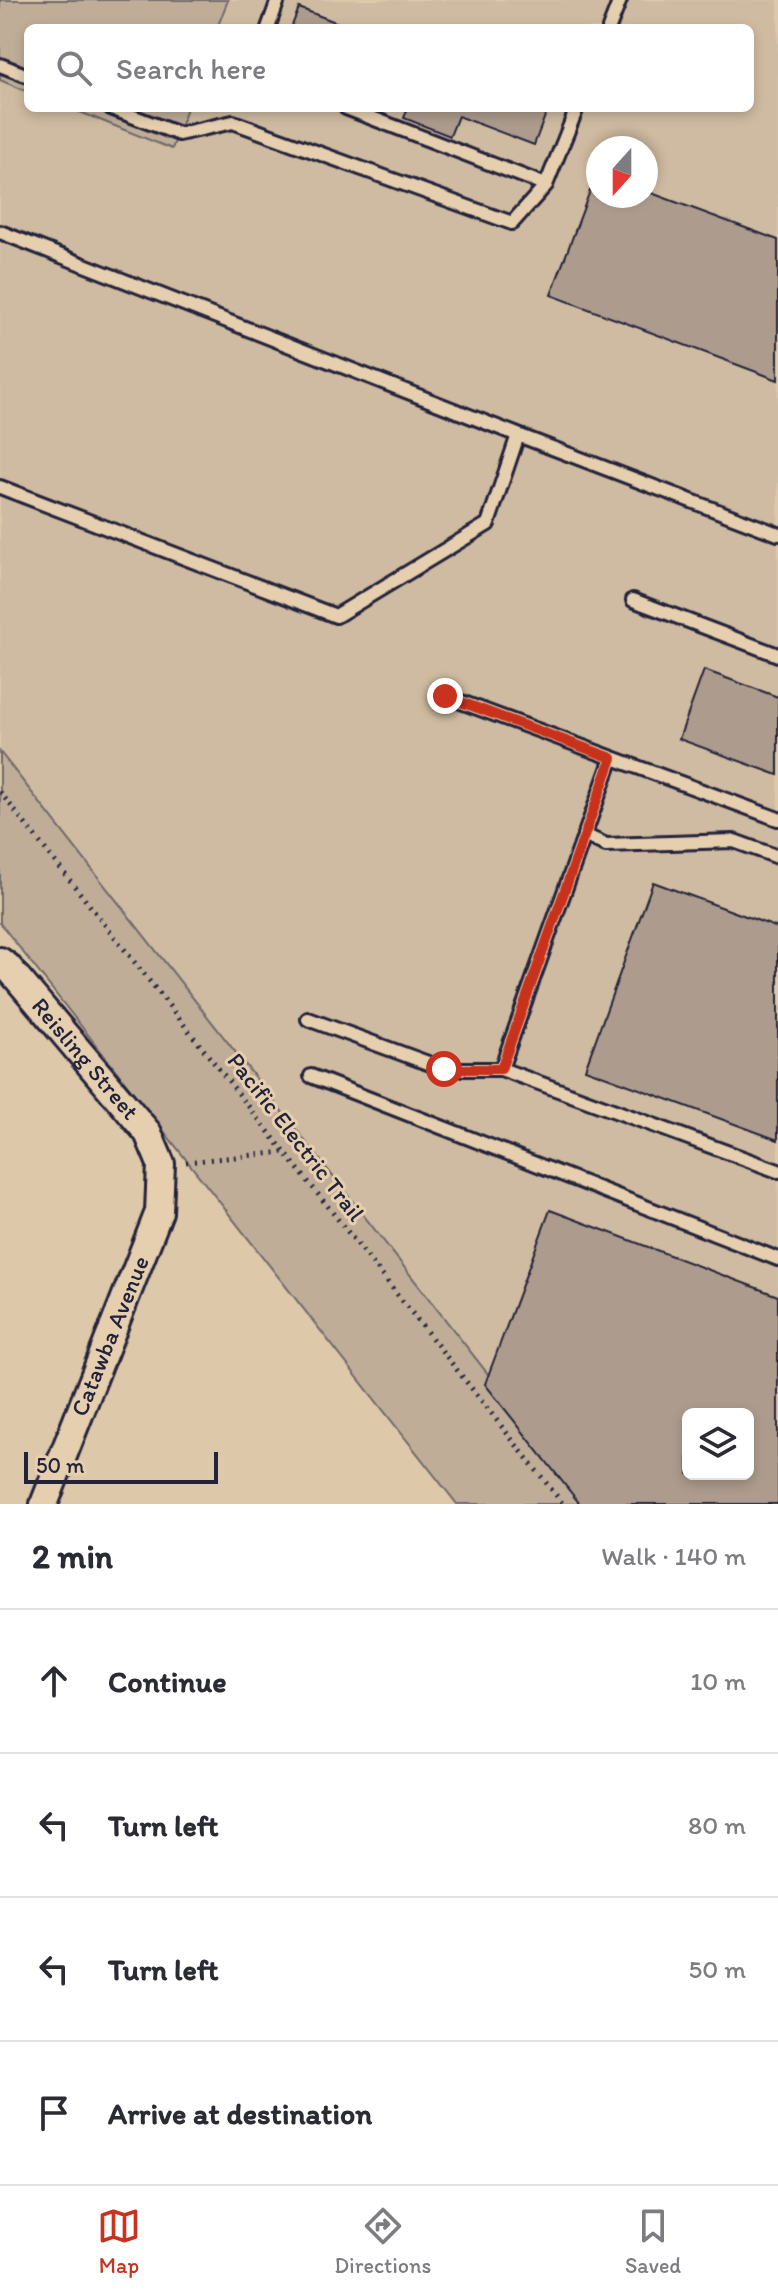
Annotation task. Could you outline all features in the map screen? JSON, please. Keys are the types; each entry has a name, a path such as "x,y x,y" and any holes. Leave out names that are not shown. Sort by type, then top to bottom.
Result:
{"street":[{"name":"Reisling Street","path":"0,961 18,977 148,1133 161,1164"},
{"name":"Catawba Avenue","path":"44,1504 159,1212 161,1164"}],"lane":[{"path":"269,24 278,0"},
{"path":"611,24 620,0"},
{"path":"0,65 24,74"},
{"path":"121,112 179,134 233,122 512,223 546,185 575,112"},
{"path":"233,122 237,112"},
{"path":"356,112 546,185"},
{"path":"0,232 778,534"},
{"path":"0,487 336,616 488,524 518,435"},
{"path":"633,600 778,655"},
{"path":"445,696 778,819"},
{"path":"501,1069 612,758"},
{"path":"584,835 606,845 734,841 778,857"},
{"path":"308,1019 444,1069 501,1069 778,1171"},
{"path":"311,1076 778,1259"}],"path":[{"name":"Pacific Electric Trail","path":"0,792 563,1504"},
{"path":"161,1164 284,1152"}],"shaded area":[{"path":"0,0 228,0 219,24 24,24 24,90 0,80"},
{"path":"228,0 778,0 778,1504 590,1504 0,752 0,80 24,90 24,112 80,112 172,148 186,112 754,112 754,24 219,24"},
{"path":"80,112 186,112 172,149"},
{"path":"0,752 590,1504 457,1504 0,923"}],"building":[{"path":"299,8 341,24 293,24"},
{"path":"406,112 546,112 534,145 458,116 450,136 404,118"},
{"path":"658,195 778,240 778,380 551,295 586,201 586,208 658,208"},
{"path":"704,670 778,697 778,775 679,739"},
{"path":"653,882 778,928 778,1140 585,1069"},
{"path":"550,1210 778,1296 778,1504 580,1504 485,1384"}],"route":[{"path":"444,1069 501,1069 612,758 445,696"}]}
